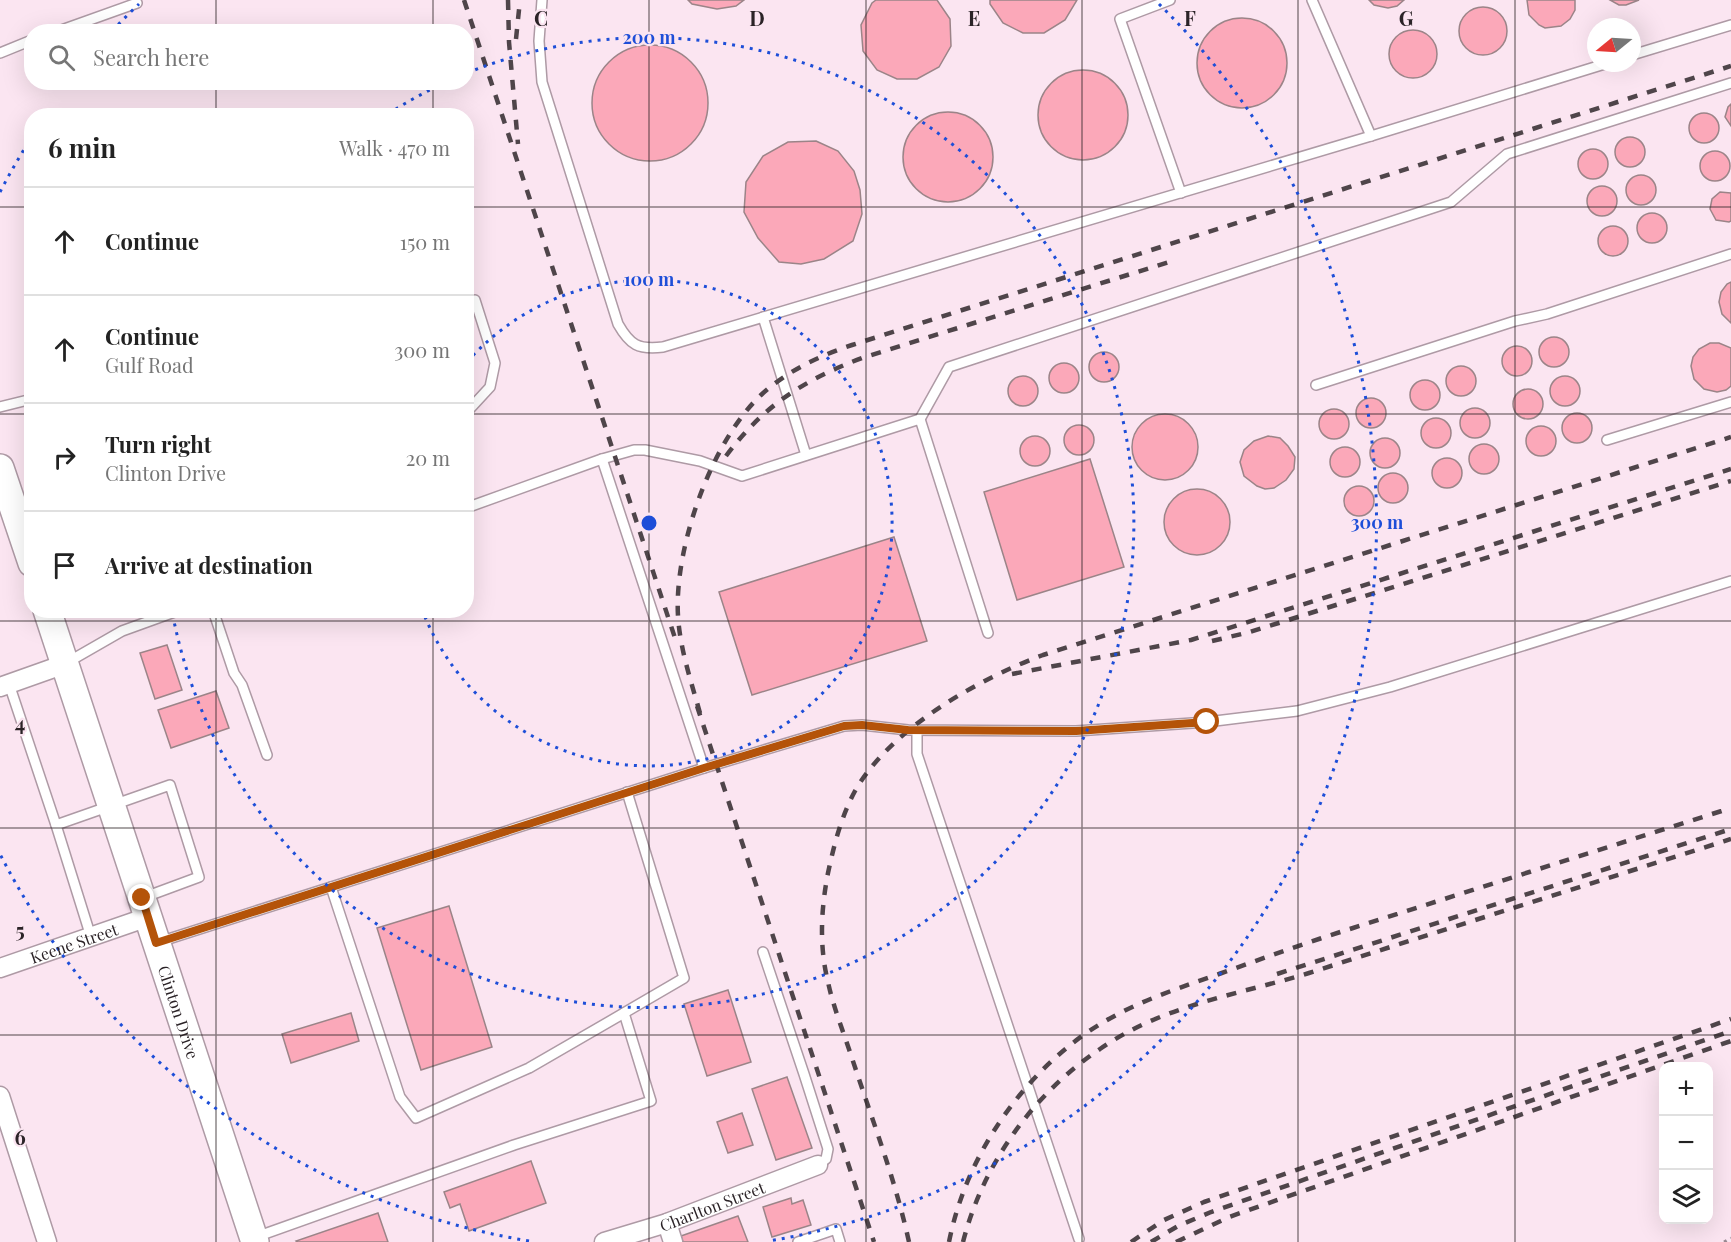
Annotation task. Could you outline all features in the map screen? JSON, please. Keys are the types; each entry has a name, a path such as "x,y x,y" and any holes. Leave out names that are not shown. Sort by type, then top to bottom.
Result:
{"main road":[{"path":"0,468 13,523 24,546"},
{"name":"Clinton Drive","path":"50,618 149,919 250,1240"}],"street":[{"path":"4,685 65,664"},
{"name":"Keene Street","path":"0,968 149,919"},
{"path":"0,1096 47,1242"},
{"name":"Charlton Street","path":"604,1242 667,1222 818,1165"},
{"path":"667,1222 673,1242"}],"lane":[{"path":"542,0 539,41 542,82 618,324 626,338 637,346 651,349 1181,193 1587,69"},
{"path":"1170,0 1120,19 1181,193"},
{"path":"1312,0 1371,136"},
{"path":"78,24 137,3"},
{"path":"1641,52 1731,25"},
{"path":"0,53 24,43"},
{"path":"474,505 633,450 645,450 700,461 742,476 920,419 949,367 1451,202 1507,154 1731,83"},
{"path":"1316,385 1515,321 1547,314 1731,254"},
{"path":"474,404 490,387 495,363 475,300"},
{"path":"763,317 806,455"},
{"path":"0,407 24,401"},
{"path":"1607,440 1731,402"},
{"path":"920,419 988,633"},
{"path":"602,459 704,768"},
{"path":"149,919 331,887 627,792 844,726 862,725 917,730 1076,731 1207,722 1297,711 1390,687 1731,581"},
{"path":"65,664 122,631 158,618"},
{"path":"216,618 234,674 242,685 267,755"},
{"path":"4,685 56,825 92,937"},
{"path":"917,730 917,754 1079,1239"},
{"path":"56,825 170,784 199,878 149,919"},
{"path":"331,887 400,1097 416,1118 529,1068 684,978 627,792"},
{"path":"763,952 828,1149 826,1159 818,1165"},
{"path":"250,1240 514,1145 651,1101 624,1013"},
{"path":"798,1242 836,1229 840,1242"}],"path":[{"path":"1724,1242 1731,1238"}],"building":[{"path":"688,0 744,0 736,6 717,9 692,4"},
{"path":"876,0 937,0 950,19 951,46 939,67 917,79 897,79 877,70 863,51 861,25 872,3"},
{"path":"990,0 1077,0 1065,20 1044,33 1023,33 1003,23 990,4"},
{"path":"1369,0 1404,0 1397,6 1388,8 1374,5"},
{"path":"1527,0 1575,0 1575,10 1570,19 1561,26 1545,28 1529,15"},
{"path":"1610,0 1639,0 1619,5"},
{"path":"1478,7 1488,7 1503,17 1507,31 1506,40 1497,51 1488,55 1478,55 1463,45 1459,36 1459,26 1469,11"},
{"path":"1233,18 1251,18 1267,25 1280,38 1287,54 1287,72 1280,88 1267,101 1251,108 1233,108 1217,101 1204,88 1197,72 1197,54 1204,38 1217,25"},
{"path":"1408,30 1418,30 1433,40 1437,54 1436,63 1427,74 1418,78 1408,78 1393,68 1389,59 1389,49 1399,34"},
{"path":"650,45 672,50 691,62 703,81 708,103 703,125 691,144 672,156 650,161 628,156 609,144 597,125 592,103 597,81 609,62 628,50"},
{"path":"1083,70 1100,73 1115,83 1125,98 1128,115 1125,132 1115,147 1100,157 1083,160 1066,157 1051,147 1041,132 1038,115 1041,98 1051,83 1066,73"},
{"path":"1731,104 1731,126 1725,117"},
{"path":"948,112 965,115 980,125 990,140 993,157 990,174 980,189 965,199 948,202 931,199 916,189 906,174 903,157 906,140 916,125 931,115"},
{"path":"1704,113 1715,117 1719,128 1715,139 1704,143 1693,139 1689,128 1693,117"},
{"path":"1630,137 1641,141 1645,152 1641,163 1630,167 1619,163 1615,152 1619,141"},
{"path":"816,141 838,151 854,171 860,190 862,214 853,241 824,259 801,264 779,262 758,238 744,212 746,182 763,156 788,142"},
{"path":"1593,149 1604,153 1608,164 1604,175 1593,179 1582,175 1578,164 1582,153"},
{"path":"1715,151 1726,155 1730,166 1726,177 1715,181 1704,177 1700,166 1704,155"},
{"path":"1641,175 1652,179 1656,190 1652,201 1641,205 1630,201 1626,190 1630,179"},
{"path":"1602,186 1613,190 1617,201 1613,212 1602,216 1591,212 1587,201 1591,190"},
{"path":"1720,192 1731,193 1731,221 1729,222 1716,220 1710,209 1712,199"},
{"path":"1652,213 1663,217 1667,228 1663,239 1652,243 1641,239 1637,228 1641,217"},
{"path":"1613,226 1624,230 1628,241 1624,252 1613,256 1602,252 1598,241 1602,230"},
{"path":"1731,282 1731,323 1722,314 1719,302 1721,292"},
{"path":"1554,337 1565,341 1569,352 1565,363 1554,367 1543,363 1539,352 1543,341"},
{"path":"1710,343 1719,343 1731,348 1731,386 1726,390 1717,392 1704,389 1694,379 1691,366 1693,357 1699,349"},
{"path":"1517,346 1528,350 1532,361 1528,372 1517,376 1506,372 1502,361 1506,350"},
{"path":"1104,352 1115,356 1119,367 1115,378 1104,382 1093,378 1089,367 1093,356"},
{"path":"1064,363 1075,367 1079,378 1075,389 1064,393 1053,389 1049,378 1053,367"},
{"path":"1461,366 1472,370 1476,381 1472,392 1461,396 1450,392 1446,381 1450,370"},
{"path":"1023,376 1034,380 1038,391 1034,402 1023,406 1012,402 1008,391 1012,380"},
{"path":"1565,376 1576,380 1580,391 1576,402 1565,406 1554,402 1550,391 1554,380"},
{"path":"1425,380 1436,384 1440,395 1436,406 1425,410 1414,406 1410,395 1414,384"},
{"path":"1528,389 1539,393 1543,404 1539,415 1528,419 1517,415 1513,404 1517,393"},
{"path":"1371,398 1382,402 1386,413 1382,424 1371,428 1360,424 1356,413 1360,402"},
{"path":"1475,408 1486,412 1490,423 1486,434 1475,438 1464,434 1460,423 1464,412"},
{"path":"1334,409 1345,413 1349,424 1345,435 1334,439 1323,435 1319,424 1323,413"},
{"path":"1577,413 1588,417 1592,428 1588,439 1577,443 1566,439 1562,428 1566,417"},
{"path":"1165,414 1178,417 1188,424 1195,434 1198,447 1195,460 1188,470 1178,477 1165,480 1152,477 1142,470 1135,460 1132,447 1135,434 1142,424 1152,417"},
{"path":"1436,418 1447,422 1451,433 1447,444 1436,448 1425,444 1421,433 1425,422"},
{"path":"1079,425 1090,429 1094,440 1090,451 1079,455 1068,451 1064,440 1068,429"},
{"path":"1541,426 1552,430 1556,441 1552,452 1541,456 1530,452 1526,441 1530,430"},
{"path":"1035,436 1046,440 1050,451 1046,462 1035,466 1024,462 1020,451 1024,440"},
{"path":"1268,436 1280,438 1295,457 1294,469 1286,480 1274,488 1265,489 1244,476 1240,462 1244,450 1254,441"},
{"path":"1385,438 1396,442 1400,453 1396,464 1385,468 1374,464 1370,453 1374,442"},
{"path":"1484,444 1495,448 1499,459 1495,470 1484,474 1473,470 1469,459 1473,448"},
{"path":"1345,447 1356,451 1360,462 1356,473 1345,477 1334,473 1330,462 1334,451"},
{"path":"1447,458 1458,462 1462,473 1458,484 1447,488 1436,484 1432,473 1436,462"},
{"path":"1090,459 1124,567 1017,600 984,492"},
{"path":"1393,473 1404,477 1408,488 1404,499 1393,503 1382,499 1378,488 1382,477"},
{"path":"1359,486 1370,490 1374,501 1370,512 1359,516 1348,512 1344,501 1348,490"},
{"path":"1197,489 1210,492 1220,499 1227,509 1230,522 1227,535 1220,545 1210,552 1197,555 1184,552 1174,545 1167,535 1164,522 1167,509 1174,499 1184,492"},
{"path":"894,537 927,641 752,695 719,592"},
{"path":"167,645 182,690 155,699 140,653"},
{"path":"216,691 229,728 171,748 158,710"},
{"path":"449,906 492,1047 421,1070 377,928"},
{"path":"728,990 751,1062 707,1076 684,1004"},
{"path":"351,1013 359,1041 291,1063 282,1034"},
{"path":"787,1077 812,1148 776,1160 752,1089"},
{"path":"742,1113 753,1145 728,1153 717,1122"},
{"path":"531,1161 546,1203 469,1231 460,1204 450,1208 444,1192"},
{"path":"791,1198 792,1204 803,1200 811,1225 772,1237 763,1207"},
{"path":"378,1213 388,1242 296,1241"},
{"path":"738,1216 748,1242 683,1242 681,1236"}],"railway":[{"path":"464,0 472,24"},
{"path":"508,0 509,42 518,144"},
{"path":"516,39 520,0"},
{"path":"474,30 675,638"},
{"path":"700,713 683,653 678,616 678,589 689,529 699,498 726,440 743,415 761,395 793,372 816,359 852,345 1731,66"},
{"path":"726,456 740,438 770,408 804,385 841,366 1169,262"},
{"path":"909,1242 890,1171 833,1000 825,968 822,941 826,887 842,821 855,791 870,768 890,747 913,727 964,692 1043,655 1731,437"},
{"path":"1012,674 1191,640 1731,469"},
{"path":"1212,641 1250,632 1731,481"},
{"path":"697,706 874,1242"},
{"path":"949,1242 967,1183 996,1127 1035,1077 1082,1036 1114,1016 1165,993 1319,939 1731,808"},
{"path":"1277,974 1731,829"},
{"path":"963,1242 983,1185 997,1159 1032,1109 1076,1067 1124,1034 1175,1011 1309,973 1731,839"},
{"path":"1131,1242 1164,1220 1204,1202 1731,1019"},
{"path":"1151,1242 1178,1226 1211,1212 1731,1031"},
{"path":"1176,1242 1229,1217 1731,1041"}],"route":[{"path":"142,898 156,943 704,768 844,726 862,725 908,730 1076,731 1207,722"}]}
